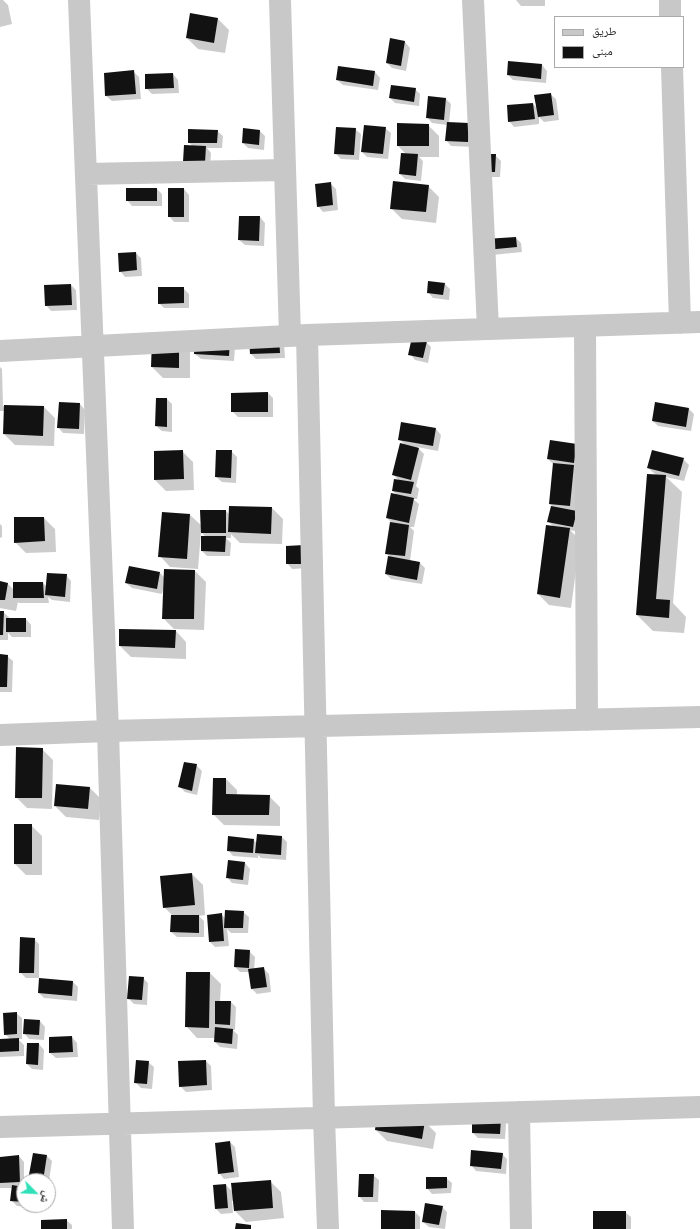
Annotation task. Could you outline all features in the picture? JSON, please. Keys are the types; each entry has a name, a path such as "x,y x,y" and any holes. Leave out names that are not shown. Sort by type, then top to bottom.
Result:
{"street":[{"path":"79,0 108,731 122,1229"},
{"path":"280,0 285,170 298,335 315,726 328,1229"},
{"path":"473,0 488,329"},
{"path":"670,0 670,16"},
{"path":"0,351 298,335 690,323 672,68"},
{"path":"86,174 285,170"},
{"path":"585,326 587,720"},
{"path":"0,735 108,731 700,717"},
{"path":"0,1127 700,1107"},
{"path":"519,1112 521,1229"}],"building":[{"path":"190,13 218,18 214,43 186,38"},
{"path":"390,38 405,41 401,66 386,63"},
{"path":"508,61 542,64 541,79 507,75"},
{"path":"338,66 375,71 373,86 336,80"},
{"path":"134,70 136,94 105,96 104,73"},
{"path":"173,73 174,88 145,89 145,74"},
{"path":"391,85 416,88 414,102 389,98"},
{"path":"551,93 554,115 538,117 534,95"},
{"path":"428,96 446,98 444,120 426,118"},
{"path":"533,103 535,119 508,122 507,105"},
{"path":"447,122 469,123 468,142 445,141"},
{"path":"397,123 429,124 429,146 397,146"},
{"path":"364,125 386,127 383,154 361,152"},
{"path":"336,127 356,128 354,155 334,154"},
{"path":"243,128 260,130 259,145 242,143"},
{"path":"188,129 218,130 217,143 188,143"},
{"path":"184,145 206,146 205,163 183,162"},
{"path":"401,153 418,154 416,176 399,174"},
{"path":"478,154 496,154 495,172 478,172"},
{"path":"393,181 429,185 426,212 390,209"},
{"path":"331,182 333,205 317,207 315,184"},
{"path":"126,188 157,188 157,201 126,201"},
{"path":"168,188 184,188 184,217 168,217"},
{"path":"239,216 260,216 259,241 238,240"},
{"path":"516,237 517,247 486,250 485,239"},
{"path":"136,252 137,270 119,272 118,253"},
{"path":"428,281 445,283 443,295 427,293"},
{"path":"71,284 72,305 45,306 44,285"},
{"path":"158,287 184,287 184,303 158,304"},
{"path":"279,336 280,353 250,354 249,338"},
{"path":"412,337 427,341 423,358 408,355"},
{"path":"195,338 230,340 229,356 194,354"},
{"path":"152,339 179,340 179,368 151,367"},
{"path":"268,392 268,412 231,412 231,393"},
{"path":"156,398 167,398 167,427 155,426"},
{"path":"59,402 80,403 79,429 57,428"},
{"path":"655,402 689,408 686,427 652,421"},
{"path":"4,405 44,406 43,436 3,434"},
{"path":"401,422 436,428 433,446 398,440"},
{"path":"550,440 577,444 574,463 547,459"},
{"path":"400,443 419,448 411,480 392,475"},
{"path":"183,450 184,479 154,480 154,451"},
{"path":"216,450 232,450 231,478 215,477"},
{"path":"652,450 684,458 679,476 647,468"},
{"path":"553,463 574,465 570,506 549,504"},
{"path":"647,474 666,475 656,599 670,600 669,618 636,615"},
{"path":"394,479 414,482 411,494 392,491"},
{"path":"391,493 414,498 409,523 386,518"},
{"path":"229,506 272,507 271,534 228,532"},
{"path":"551,506 577,511 573,527 547,522"},
{"path":"200,510 226,510 226,533 201,533"},
{"path":"162,512 190,514 187,559 158,557"},
{"path":"14,517 44,517 45,541 14,543"},
{"path":"390,522 409,525 405,556 385,554"},
{"path":"546,525 570,528 560,598 537,594"},
{"path":"201,536 226,536 225,552 201,551"},
{"path":"304,545 304,564 286,564 286,546"},
{"path":"388,556 420,562 417,580 385,574"},
{"path":"129,566 160,572 157,589 125,583"},
{"path":"164,569 195,570 194,619 162,619"},
{"path":"47,573 67,574 65,597 45,595"},
{"path":"0,581 8,583 5,600 0,600"},
{"path":"13,582 43,582 44,598 13,598"},
{"path":"0,611 4,611 3,635 0,635"},
{"path":"6,618 26,618 26,632 6,632"},
{"path":"119,629 176,630 175,648 119,646"},
{"path":"0,654 8,655 7,687 0,687"},
{"path":"16,747 43,748 42,798 15,798"},
{"path":"184,762 197,764 192,791 178,787"},
{"path":"213,778 226,778 226,794 270,795 269,815 212,815"},
{"path":"56,784 90,787 88,809 54,806"},
{"path":"14,824 32,824 32,864 14,864"},
{"path":"257,834 282,836 281,855 255,853"},
{"path":"228,836 254,839 253,853 227,851"},
{"path":"228,860 245,862 243,880 226,878"},
{"path":"192,873 195,905 163,908 160,876"},
{"path":"225,910 244,911 243,928 224,928"},
{"path":"222,913 224,941 209,942 207,915"},
{"path":"171,915 199,915 199,933 170,932"},
{"path":"20,937 35,938 34,973 19,973"},
{"path":"235,949 250,950 249,968 234,967"},
{"path":"264,967 267,987 251,989 248,969"},
{"path":"186,972 210,972 209,1028 185,1027"},
{"path":"129,976 144,977 142,1000 127,999"},
{"path":"39,978 73,981 72,996 38,993"},
{"path":"215,1001 231,1001 230,1025 215,1024"},
{"path":"17,1012 17,1034 4,1035 3,1013"},
{"path":"24,1019 40,1020 39,1035 23,1034"},
{"path":"215,1027 233,1029 232,1044 214,1042"},
{"path":"72,1036 73,1052 49,1053 49,1037"},
{"path":"19,1038 19,1051 0,1052 0,1039"},
{"path":"27,1043 39,1043 38,1065 26,1064"},
{"path":"136,1060 149,1061 147,1084 134,1083"},
{"path":"206,1060 207,1085 179,1087 178,1061"},
{"path":"377,1113 425,1121 422,1139 375,1130"},
{"path":"472,1117 501,1118 500,1134 472,1133"},
{"path":"230,1141 234,1172 218,1174 215,1143"},
{"path":"471,1150 503,1153 501,1169 470,1166"},
{"path":"33,1153 47,1155 44,1173 29,1173"},
{"path":"19,1155 20,1173 16,1173 16,1182 0,1183 0,1157"},
{"path":"359,1174 374,1174 373,1197 358,1197"},
{"path":"426,1177 447,1177 447,1188 426,1189"},
{"path":"271,1180 273,1208 234,1211 231,1183"},
{"path":"226,1184 228,1208 215,1209 213,1185"},
{"path":"12,1185 16,1186 16,1201 10,1201"},
{"path":"425,1203 443,1206 439,1225 422,1222"},
{"path":"381,1210 415,1211 415,1229 381,1229"},
{"path":"593,1211 626,1211 626,1229 593,1229"},
{"path":"67,1219 67,1229 41,1229 41,1220"},
{"path":"236,1223 251,1225 251,1229 235,1229"}]}
